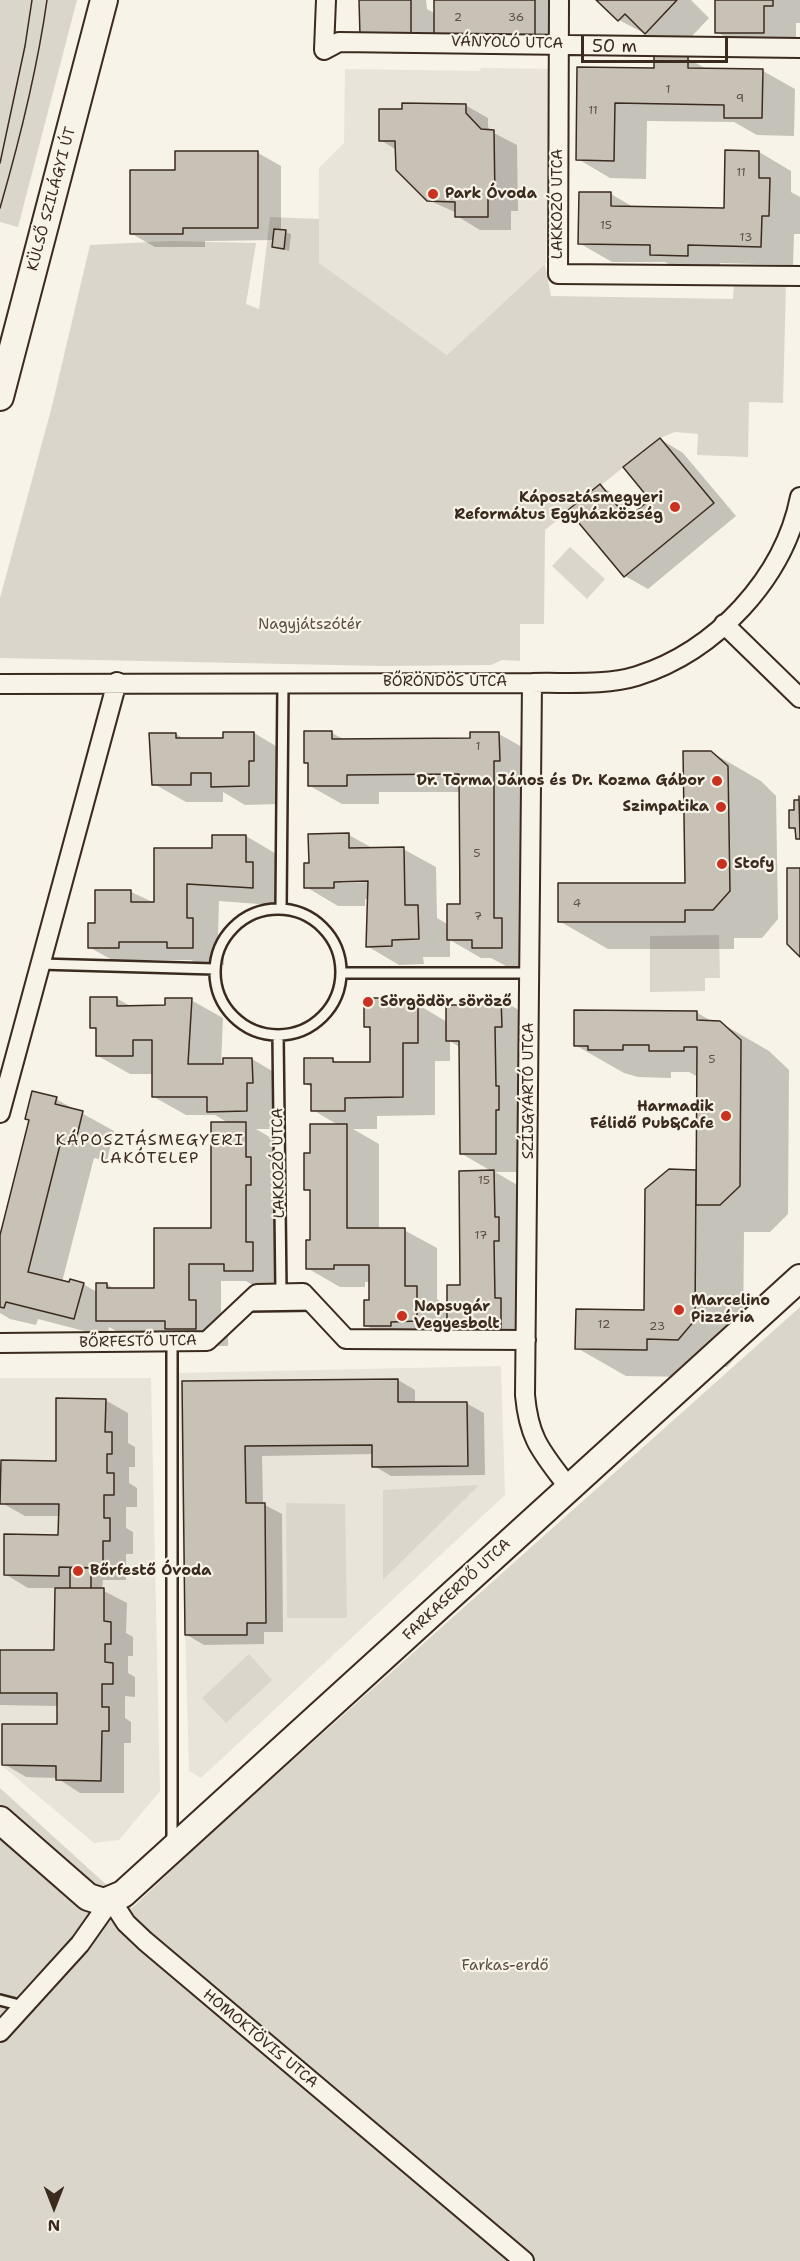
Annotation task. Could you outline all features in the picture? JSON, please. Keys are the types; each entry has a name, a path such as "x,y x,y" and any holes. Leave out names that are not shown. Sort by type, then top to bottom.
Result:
{"street":[{"name":"KÜLSŐ SZILÁGYI ÚT","path":"0,397 104,0"},
{"name":"VÁNYOLÓ UTCA","path":"326,0 324,50 339,42 800,48"},
{"name":"LAKKOZÓ UTCA","path":"559,0 558,274 800,276"},
{"name":"BŐRÖNDÖS UTCA","path":"0,684 532,683 610,681 636,676 687,655 724,624 770,573 795,522 800,497"},
{"path":"724,624 800,698"},
{"path":"0,1113 117,682"},
{"name":"SZÍJGYÁRTÓ UTCA","path":"532,683 528,973 530,1074 527,1423 538,1446 569,1488"},
{"name":"FARKASERDŐ UTCA","path":"111,1900 134,1886 800,1278"},
{"name":"BŐRFESTŐ UTCA","path":"0,1343 207,1341 257,1294 281,1292 303,1293 346,1340 526,1340"},
{"path":"0,1821 88,1897 104,1902 111,1900"},
{"path":"0,2032 80,1944 111,1900"},
{"name":"HOMOKTÖVIS UTCA","path":"111,1900 126,1923 145,1941 524,2261"}],"lane":[{"path":"281,909 283,682"},
{"path":"281,909 299,912 326,930 336,944 342,973 340,989 323,1016 310,1027 296,1033 278,1035 260,1032 242,1024 230,1014 219,992 215,969 219,950 235,926 248,916 266,910 281,909"},
{"path":"40,964 215,969"},
{"path":"342,973 528,973"},
{"name":"LAKKOZÓ UTCA","path":"278,1035 281,1292"},
{"path":"244,1306 314,1305"},
{"path":"172,1341 172,1851"},
{"path":"0,2000 23,2006"}],"shaded area":[{"name":"Park Óvoda","path":"481,68 549,69 546,263 447,355 318,263 319,168 344,143 345,69 480,71"},
{"path":"501,1366 505,1495 201,1778 189,1771 178,1373"},
{"name":"Bőrfestő Óvoda","path":"0,1378 151,1378 160,1791 119,1840 94,1843 0,1764"}],"green space":[{"path":"0,0 77,0 18,227 0,222"},
{"name":"Nagyjátszótér","path":"270,217 319,219 319,263 447,355 545,264 551,296 733,299 734,283 786,283 783,403 749,402 748,457 697,455 698,434 675,432 660,438 545,530 544,624 520,624 520,661 502,660 491,665 382,666 0,658 0,598 52,406 90,245 171,241 256,243 246,304 259,309"},
{"path":"570,547 605,579 587,599 552,566"},
{"path":"719,935 720,978 705,978 705,991 650,992 650,936"},
{"name":"Farkas-erdő","path":"800,1307 800,2261 0,2261 0,1788 132,1908 209,1835"},
{"path":"479,1485 383,1580 383,1490"},
{"path":"286,1503 345,1504 347,1618 287,1618"},
{"path":"249,1654 272,1680 226,1723 202,1698"}],"building":[{"path":"359,0 411,0 411,35 360,36"},
{"path":"434,0 535,0 535,35 434,36"},
{"path":"596,0 677,0 645,34 625,14 618,21"},
{"path":"715,0 773,0 773,6 764,6 764,33 715,33"},
{"path":"654,56 688,56 688,68 763,69 762,118 724,118 724,105 615,103 614,161 576,160 577,67 654,68"},
{"path":"402,103 466,104 466,113 481,129 494,130 495,199 488,199 488,217 455,217 455,202 427,201 396,170 395,141 379,141 379,109 402,109"},
{"path":"725,150 759,151 759,178 770,178 769,216 762,216 761,247 688,245 688,256 650,255 650,245 578,244 579,192 611,192 611,206 724,208"},
{"path":"175,151 258,151 258,228 183,228 183,234 130,234 130,170 175,170"},
{"path":"274,229 286,230 284,249 272,247"},
{"name":"Káposztásmegyeri Református Egyházközség","path":"660,438 714,503 624,577 568,510 600,484 627,518 650,500 623,467"},
{"path":"304,731 332,731 332,739 470,738 470,732 499,732 500,761 494,761 494,918 502,918 502,948 472,948 472,940 447,940 447,904 460,904 459,774 347,775 347,786 308,786 308,763 304,763"},
{"path":"223,732 254,732 254,761 249,761 249,786 211,787 211,773 191,773 191,785 152,785 149,733 176,733 176,738 223,738"},
{"path":"683,751 711,751 728,766 730,891 713,910 685,910 685,922 558,922 558,883 685,883"},
{"path":"799,796 800,839 796,839 795,828 789,828 789,810 794,810 794,800 799,800"},
{"path":"349,833 349,848 404,847 405,905 418,905 419,939 392,940 392,946 366,947 368,881 334,882 334,888 304,888 304,863 309,863 308,834"},
{"path":"212,835 246,835 246,862 253,862 253,888 187,884 187,918 193,918 193,948 167,948 167,942 119,942 119,948 88,948 88,923 95,923 95,890 131,890 131,902 154,902 154,848 212,848"},
{"path":"787,868 800,868 800,957 787,944"},
{"path":"90,997 117,997 117,1006 165,1005 165,998 192,998 188,1064 223,1064 223,1058 252,1058 253,1083 247,1083 247,1111 207,1112 207,1097 152,1097 152,1040 133,1040 133,1056 96,1056 96,1028 90,1028"},
{"path":"364,998 389,998 389,1003 418,1003 418,1043 403,1043 403,1097 345,1098 345,1111 311,1111 311,1084 304,1084 304,1058 333,1058 333,1062 370,1062 370,1027 364,1027"},
{"path":"470,998 501,998 502,1027 495,1027 496,1086 499,1086 499,1110 496,1110 496,1154 460,1154 459,1041 446,1041 446,1005 470,1005"},
{"path":"574,1010 697,1011 697,1020 720,1021 741,1040 740,1186 720,1205 696,1205 697,1047 684,1047 684,1051 649,1051 649,1045 623,1045 623,1050 588,1050 588,1046 574,1046"},
{"path":"32,1091 57,1097 55,1104 83,1111 75,1144 61,1141 28,1272 69,1282 70,1279 84,1283 74,1319 6,1302 4,1308 0,1307 0,1235 29,1120 25,1119"},
{"path":"211,1122 246,1122 246,1157 251,1157 251,1185 246,1185 246,1242 253,1242 253,1271 224,1271 224,1264 189,1264 189,1300 196,1300 196,1329 165,1329 165,1321 96,1321 96,1283 107,1283 107,1288 154,1288 154,1228 211,1228"},
{"path":"310,1124 347,1124 347,1228 405,1228 405,1286 417,1286 417,1321 391,1322 391,1326 364,1326 364,1300 369,1300 369,1265 334,1265 334,1269 306,1269 306,1240 310,1240 310,1190 304,1190 304,1153 310,1153"},
{"path":"669,1169 696,1170 695,1320 678,1340 647,1339 647,1350 575,1349 576,1309 644,1310 645,1189"},
{"path":"494,1170 495,1217 499,1217 499,1241 494,1241 495,1298 501,1298 501,1328 471,1328 471,1323 447,1323 447,1285 460,1285 459,1171"},
{"path":"398,1379 398,1402 467,1402 468,1466 372,1467 372,1445 245,1446 246,1503 265,1503 266,1623 247,1623 247,1635 185,1635 182,1381"},
{"path":"56,1398 106,1399 105,1432 112,1432 112,1454 107,1454 107,1473 114,1473 114,1495 104,1495 104,1518 110,1518 110,1541 103,1541 103,1568 59,1567 59,1576 4,1575 4,1534 58,1535 59,1504 0,1504 1,1460 56,1461"},
{"path":"70,1568 91,1568 91,1588 70,1588"},
{"path":"55,1588 104,1588 104,1621 111,1622 111,1644 105,1644 105,1662 113,1663 113,1684 102,1684 102,1707 109,1707 109,1731 102,1731 101,1781 56,1780 56,1766 2,1765 2,1724 57,1724 57,1693 0,1693 0,1650 54,1650"}],"tram line":[{"path":"0,163 25,46 32,0"},
{"path":"0,208 27,105 47,0"}],"place":[{"name":"Park Óvoda","path":"433,194"},
{"name":"Káposztásmegyeri Református Egyházközség","path":"675,507"},
{"name":"Dr. Torma János és Dr. Kozma Gábor","path":"717,781"},
{"name":"Szimpatika","path":"721,807"},
{"name":"Stofy","path":"722,864"},
{"name":"Sörgödör söröző","path":"368,1002"},
{"name":"Harmadik Félidő Pub&Cafe","path":"726,1116"},
{"name":"Marcelino Pizzéria","path":"679,1310"},
{"name":"Napsugár Vegyesbolt","path":"402,1316"},
{"name":"Bőrfestő Óvoda","path":"78,1571"}],"district":[{"name":"KÁPOSZTÁSMEGYERI LAKÓTELEP","path":"150,1150"}]}
